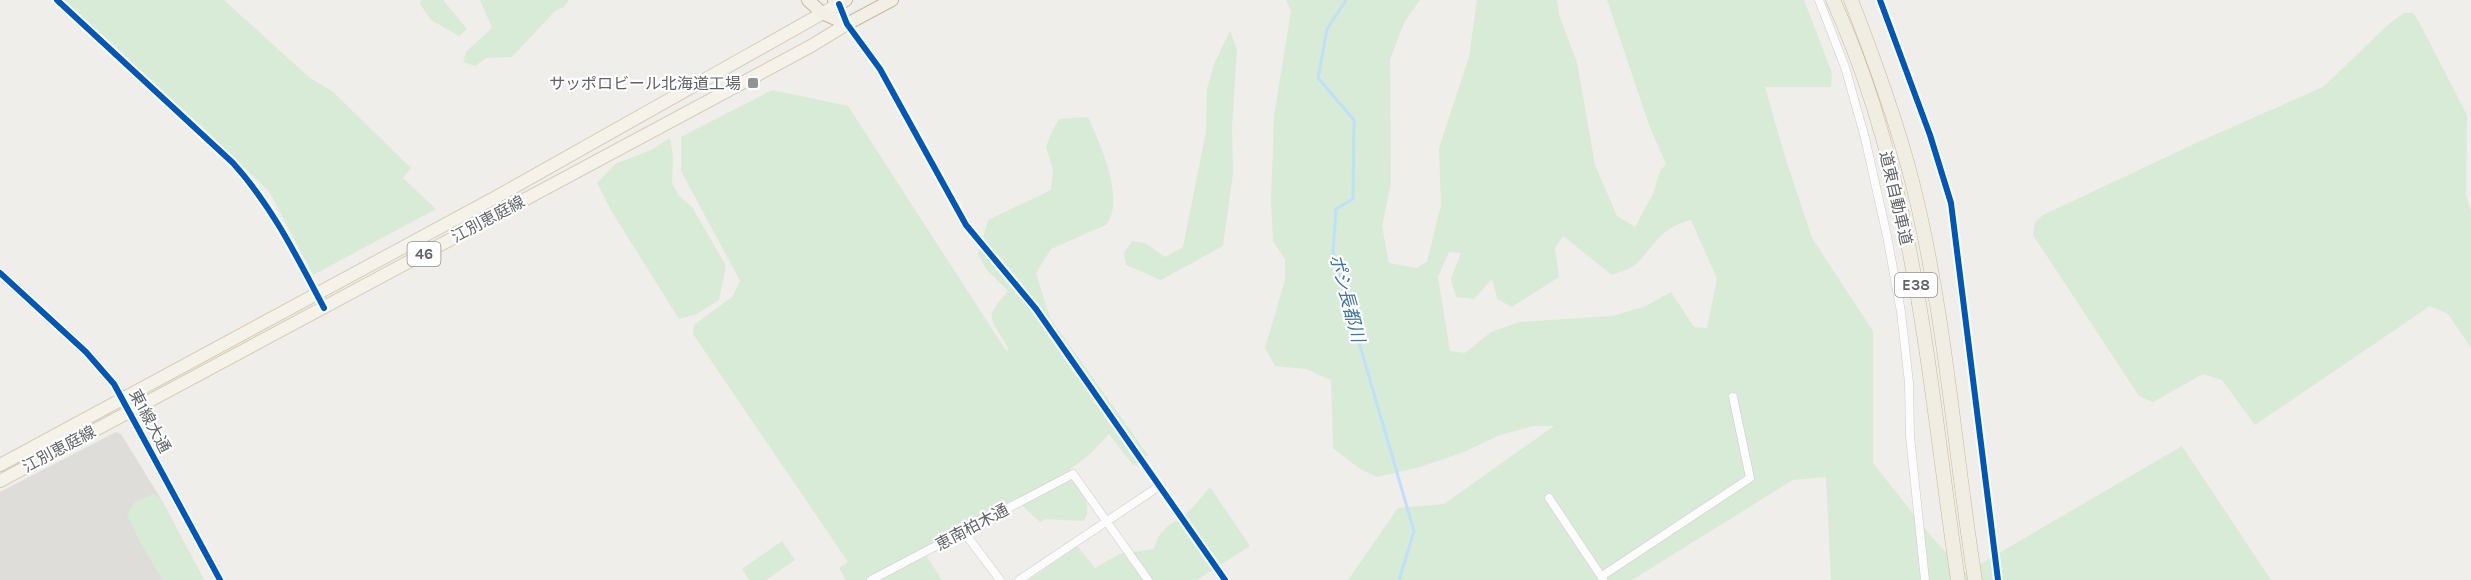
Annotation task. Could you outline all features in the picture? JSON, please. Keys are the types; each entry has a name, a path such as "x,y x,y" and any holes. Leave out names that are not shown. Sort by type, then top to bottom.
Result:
{"highway":[{"path":"808,0 822,13 847,24 892,0"},
{"name":"道東自動車道","path":"1833,0 1863,74 1897,194 1917,293 1933,391 1958,580"},
{"name":"道東自動車道","path":"1851,0 1877,67 1912,181 1934,288 1975,580"}],"main road":[{"name":"江別恵庭線","path":"0,481 316,295 840,1"},
{"name":"江別恵庭線","path":"0,465 324,308 800,52 847,24"}],"street":[{"path":"57,0 233,163 248,180 277,221 324,308"},
{"path":"1820,0 1845,67 1865,138 1901,312 1909,383 1911,447 1925,580"},
{"path":"1880,0 1930,135 1950,202 1998,580"},
{"path":"840,1 847,24 880,69 966,225 1036,309 1161,485 1225,580"},
{"name":"東1線大通","path":"0,273 86,352 127,405 220,580"},
{"path":"1549,498 1603,578 1750,478 1733,396"},
{"name":"恵南柏木通","path":"871,580 1073,474 1107,521"},
{"path":"1019,580 1161,485"},
{"path":"1107,521 1149,580"},
{"path":"964,532 1000,580"}],"shaded area":[{"path":"116,432 121,434 161,499 204,580 0,580 0,492"}],"green space":[{"path":"63,0 224,0 310,78 332,91 411,168 403,178 436,209 313,275 269,191"},
{"path":"421,0 443,0 467,29 459,36 431,20 420,4"},
{"path":"480,0 569,0 564,7 555,11 512,57 486,58 475,66 463,62 466,52 492,28"},
{"path":"1286,0 1420,0 1405,21 1390,59 1391,183 1382,226 1389,263 1416,268 1427,262 1441,205 1439,148 1469,57 1477,0 1557,0 1559,15 1577,62 1595,165 1617,216 1635,227 1653,194 1660,171 1666,164 1649,125 1607,0 1804,0 1832,73 1831,87 1765,87 1812,238 1873,331 1873,463 1930,535 1965,573 2182,446 2271,580 1831,580 1826,477 1793,480 1632,580 1348,580 1398,508 1444,504 1554,426 1533,426 1500,435 1464,452 1420,467 1377,477 1360,469 1333,448 1331,380 1306,369 1275,366 1265,348 1285,280 1285,259 1273,241 1271,201 1274,116 1291,11","holes":["1691,220 1717,279 1707,328 1694,327 1671,292 1646,306 1612,316 1519,322 1491,332 1465,353 1450,351 1438,277 1449,252 1461,253 1451,279 1456,297 1474,299 1492,279 1497,299 1512,307 1559,277 1555,248 1563,236 1612,275 1633,267 1665,232 1680,223"]},
{"path":"2404,13 2413,13 2419,22 2467,115 2466,195 2471,211 2471,348 2448,314 2430,306 2255,425 2222,380 2203,374 2153,402 2139,396 2033,235 2035,222 2043,215 2205,139 2323,87 2389,24"},
{"path":"1230,31 1237,49 1232,127 1233,173 1223,246 1161,280 1126,265 1124,253 1132,241 1145,243 1165,257 1183,247 1206,132 1207,89 1214,64"},
{"path":"772,90 848,106 1007,352 1008,348 993,324 992,313 1008,291 987,270 978,255 988,220 1051,190 1053,169 1046,147 1051,133 1059,119 1088,117 1109,171 1113,201 1111,214 1106,225 1051,249 1036,273 1050,318 1148,455 1139,466 1132,464 1109,434 1087,457 1070,469 1087,502 1087,515 1083,521 1046,519 1040,522 1015,499 922,549 942,580 846,580 839,568 848,562 693,334 694,325 732,297 740,281 681,171 681,137"},
{"path":"670,138 673,157 672,183 679,196 692,207 726,266 719,300 697,314 679,319 612,212 597,183 615,164 651,150"},
{"path":"1210,487 1250,546 1197,580 1029,580 1077,546 1095,568 1119,554 1154,549 1160,534 1191,509"},
{"path":"153,494 161,499 204,580 163,580 141,544 127,515 134,503"},
{"path":"782,541 795,560 766,580 749,580 742,569"}],"waterway":[{"name":"ポシ長都川","path":"1346,0 1327,29 1318,78 1354,120 1353,199 1336,209 1333,253 1414,531 1399,580"}],"cycle path":[{"path":"57,0 233,163 247,179 272,214 324,308"},
{"path":"1880,0 1930,135 1951,203 1998,580"},
{"path":"839,4 847,24 880,69 966,225 1036,309 1225,580"},
{"path":"0,273 86,352 114,384 220,580"}],"place":[{"name":"サッポロビール北海道工場","path":"753,83"}]}
